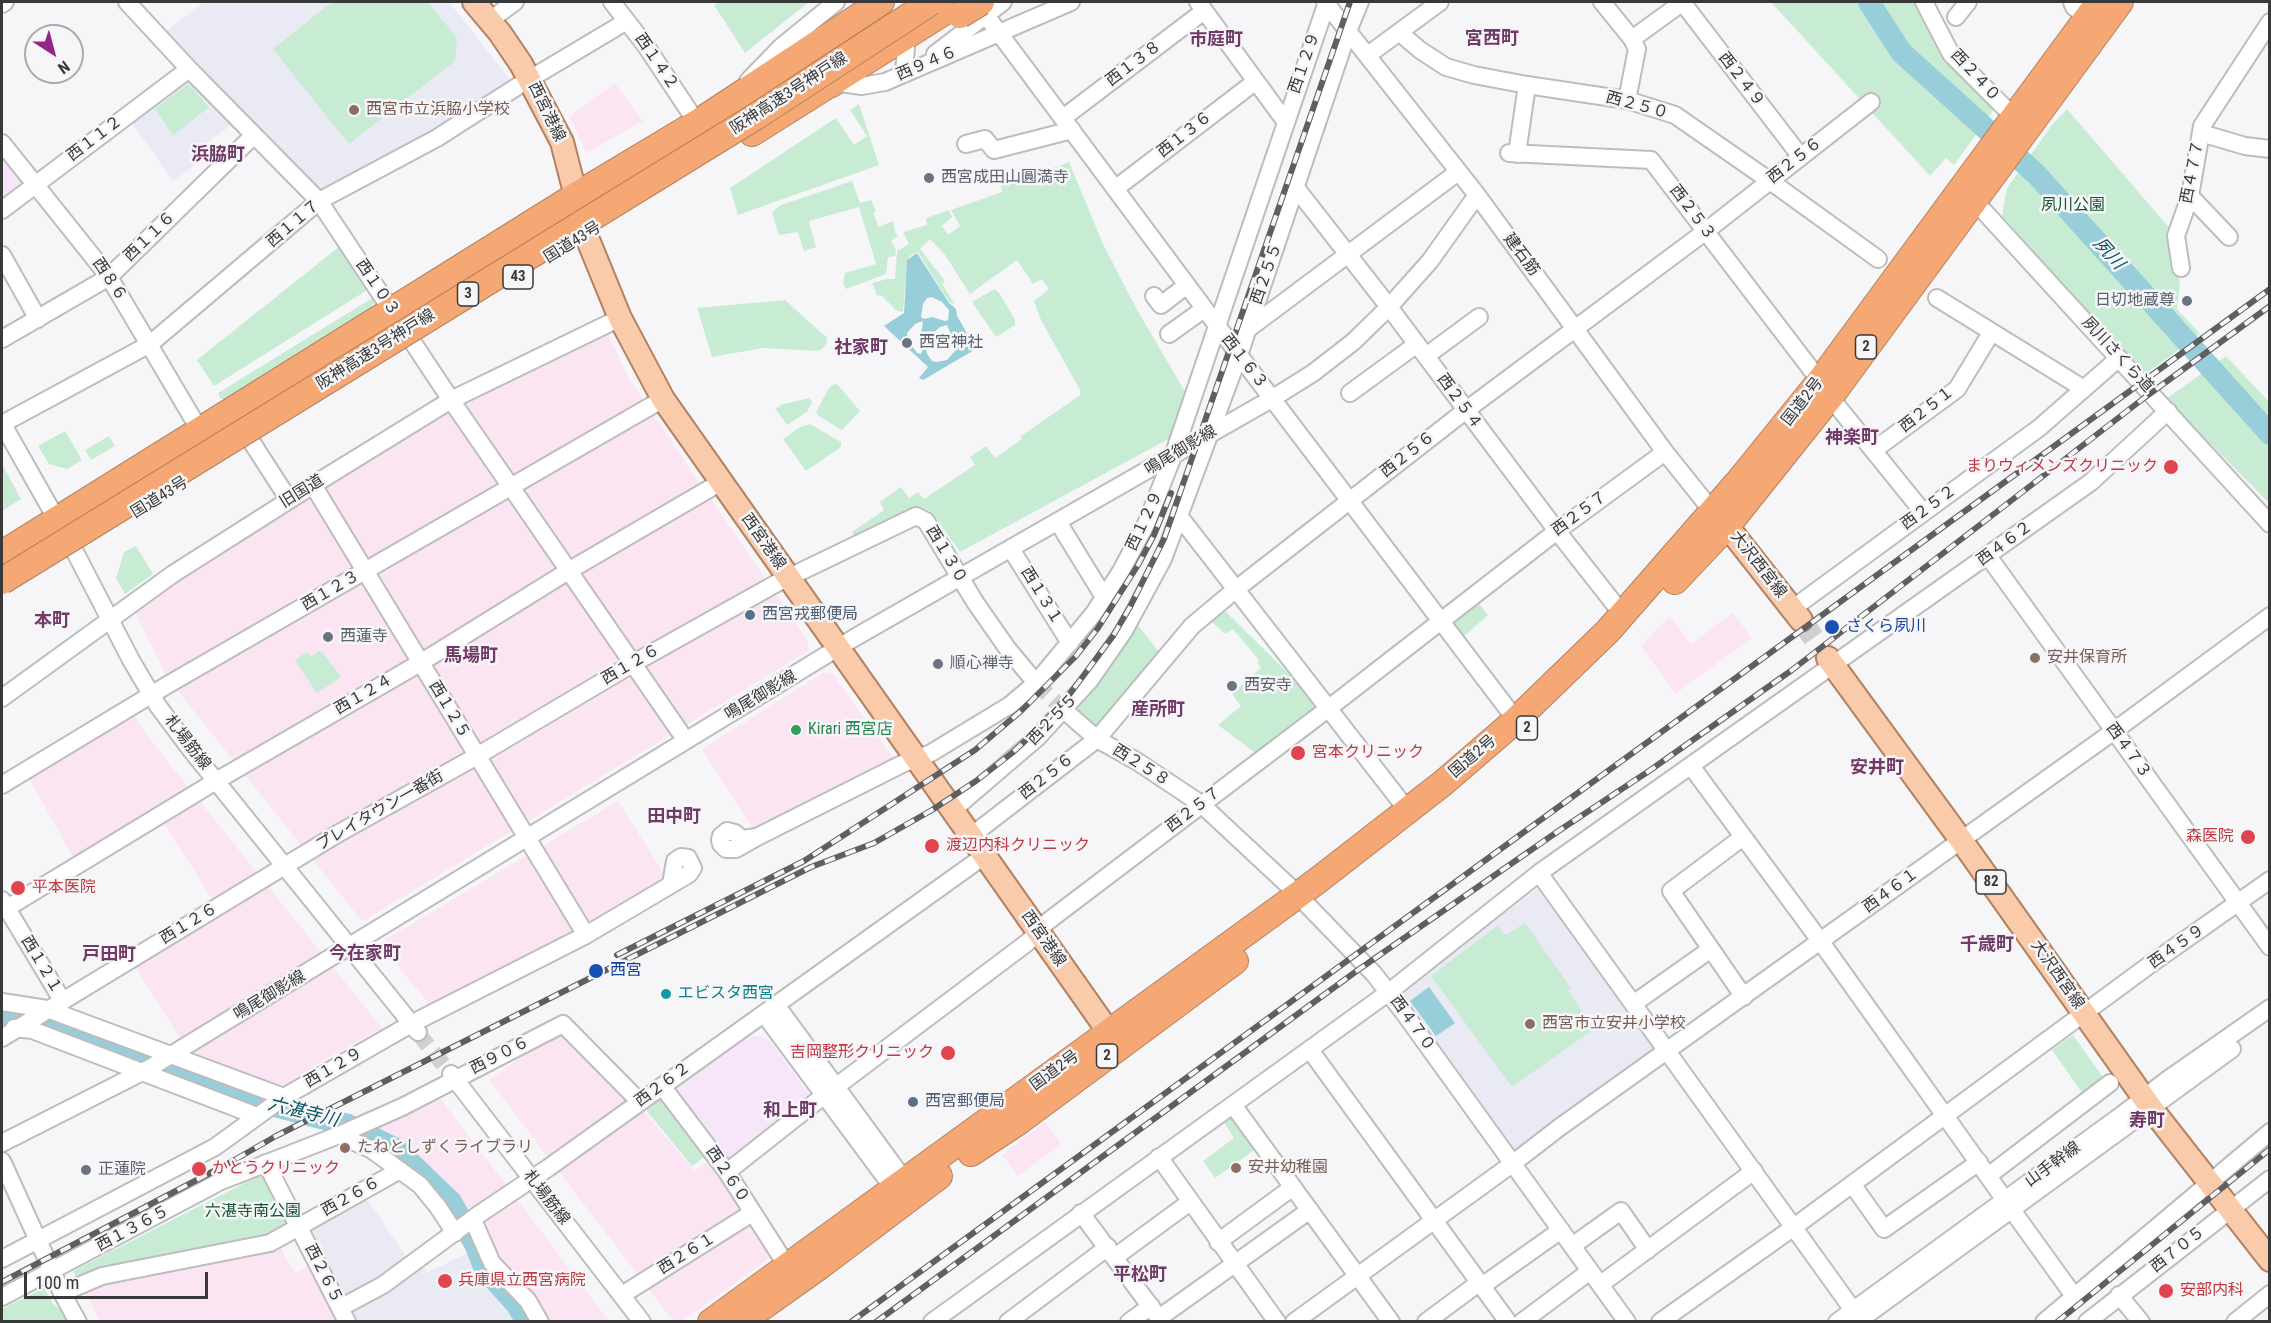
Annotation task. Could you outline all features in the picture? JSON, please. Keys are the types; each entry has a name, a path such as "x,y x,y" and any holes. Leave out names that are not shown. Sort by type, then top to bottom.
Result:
{"highway":[{"path":"758,85 774,62 855,2"},
{"name":"43","path":"2,554 199,429 758,85 881,2"},
{"name":"阪神高速3号神戸線","path":"2,562 747,102 903,2"},
{"name":"阪神高速3号神戸線","path":"2,581 745,123 932,2"},
{"name":"国道2号","path":"2015,126 2120,2"},
{"path":"841,83 908,63 973,7"},
{"name":"国道43号","path":"2,595 783,114 973,7"},
{"name":"国道2号","path":"1303,901 1379,855 1495,758 1631,628 1825,389 1995,158 2086,7"},
{"name":"国道2号","path":"741,1322 904,1192 1303,901 1516,720 1720,519"},
{"name":"国道2号","path":"711,1322 787,1266 904,1192"}],"main road":[{"name":"西宮港線","path":"474,2 490,20 530,79 562,142 586,235 620,318 663,399 1114,1039"},
{"name":"大沢西宮線","path":"1720,519 1797,615"},
{"name":"大沢西宮線","path":"1831,662 1961,840 2147,1103 2270,1260"}],"street":[{"name":"西１０３","path":"127,2 189,69 319,201 452,400 680,732"},
{"path":"490,20 515,2"},
{"name":"西１４２","path":"612,2 646,46 697,123"},
{"path":"733,100 762,65 836,2"},
{"path":"973,7 1003,2"},
{"name":"西９４６","path":"908,63 999,33 1071,2"},
{"name":"建石筋","path":"1326,2 1477,195 1665,452 1720,519"},
{"name":"西１２９","path":"757,837 902,764 932,753 1002,711 1036,683 1070,643 1104,597 1147,522 1173,456 1326,2"},
{"name":"西２５５","path":"953,810 1037,738 1090,680 1124,631 1163,559 1239,355 1348,31 1360,2"},
{"path":"1368,55 1440,2"},
{"path":"1602,2 1632,39 1637,50 1627,100"},
{"path":"1632,39 1682,2"},
{"name":"西２４９","path":"1682,2 1801,157"},
{"name":"西２４０","path":"1924,2 1951,54 2015,126"},
{"path":"1956,17 1968,2"},
{"path":"1201,6 1285,121"},
{"name":"西１３８","path":"1067,124 1201,6"},
{"name":"西１６３","path":"973,7 999,33 1218,328 1516,720"},
{"name":"西１１７","path":"2,423 150,344 319,201 437,138 627,21"},
{"name":"西４７７","path":"2181,268 2176,236 2190,195 2202,126 2270,22"},
{"name":"西２５０","path":"1400,33 1446,67 1527,86 1627,100 1675,115 1878,259"},
{"name":"西１１２","path":"2,210 189,69"},
{"name":"西１３６","path":"1115,189 1256,81"},
{"path":"783,114 841,83"},
{"name":"西２５３","path":"1527,86 1513,153 1651,160 1825,389 1923,512"},
{"name":"西２５６","path":"971,836 1097,739 1192,626 1235,590 1465,411 1706,231 1871,102"},
{"path":"966,144 985,139 994,150 1067,124"},
{"path":"2200,133 2245,146 2266,144"},
{"name":"西１１６","path":"2,339 109,277 254,135"},
{"name":"西８６","path":"2,143 109,277 199,429"},
{"path":"1248,329 1458,172"},
{"name":"西２５４","path":"1296,188 1623,615"},
{"name":"夙川さくら道","path":"1968,194 2270,524"},
{"name":"鳴尾御影線","path":"2,1143 146,1070 839,648 1273,398 1312,373 1353,342 1389,307 1430,261 1477,195"},
{"path":"2190,195 2229,237"},
{"path":"2,255 38,319"},
{"path":"1154,296 1161,305 1187,285"},
{"path":"1937,298 2084,389"},
{"path":"1169,334 1204,309"},
{"path":"1350,393 1479,316"},
{"name":"旧国道","path":"2,698 173,574 313,485 452,400 620,318"},
{"name":"西２５１","path":"1874,450 1957,389 1991,333"},
{"name":"西２５２","path":"1797,615 1923,512 2039,428 2119,358"},
{"name":"西１２３","path":"2,786 150,695 663,399"},
{"name":"西４６２","path":"932,1322 1389,992 1539,873 1691,766 1831,662 2091,482 2168,411"},
{"name":"札場筋線","path":"2,423 74,550 150,695 414,1028"},
{"path":"251,441 289,500"},
{"name":"西２５７","path":"727,1172 830,1091 1028,942 1047,922 1557,531 1665,452"},
{"name":"西１２４","path":"4,904 420,663 570,570 721,482"},
{"name":"西１２５","path":"313,485 586,935"},
{"name":"西１３０","path":"789,578 916,516 926,521 960,578 1007,648 1036,683"},
{"path":"1179,516 1408,812"},
{"path":"1058,522 1104,597"},
{"name":"西１３１","path":"1011,549 1070,643"},
{"name":"西４７３","path":"1988,555 2270,947"},
{"name":"西１２６","path":"477,756 634,663 789,578"},
{"name":"西４６１","path":"1294,1322 2270,616"},
{"name":"西２５８","path":"1064,710 1097,739 1138,762 1201,804 1303,901"},
{"name":"プレイタウン一番街","path":"285,867 339,833 477,756"},
{"path":"1691,766 1821,942 2074,1296"},
{"path":"1743,837 1671,891 1744,997"},
{"name":"西２６２","path":"343,1315 984,856"},
{"name":"西１２６","path":"2,1038 44,1010 285,867"},
{"path":"1539,873 1858,1318"},
{"name":"西４５９","path":"1660,1322 2270,880"},
{"name":"西１２９","path":"2,1259 215,1147 281,1099 586,935 671,884"},
{"name":"西４７０","path":"1303,901 1389,992 1627,1322"},
{"name":"西１２１","path":"4,904 62,1000"},
{"path":"1633,1004 1711,949"},
{"path":"2,1002 44,1010 281,1099"},
{"name":"山手幹線","path":"1837,1322 1858,1318 2147,1103 2270,1008"},
{"path":"770,1009 782,1013 830,1091 904,1192"},
{"name":"山手幹線","path":"2147,1103 2270,1021"},
{"name":"西９０６","path":"342,1134 563,1023 640,1102"},
{"path":"2,1027 21,1026 261,1114"},
{"path":"1310,1050 1508,1322"},
{"name":"札場筋線","path":"453,1077 642,1322"},
{"path":"1852,1184 1884,1229 1983,1169 2110,1083"},
{"name":"西２６０","path":"662,1086 727,1172 787,1266"},
{"path":"1233,1105 1391,1322"},
{"path":"2044,1322 2270,1132"},
{"path":"342,1134 372,1150 400,1170 464,1227 492,1263 528,1301 540,1322"},
{"name":"西１３６５","path":"2,1298 221,1181 342,1134"},
{"path":"1158,1157 1277,1322"},
{"path":"2,1161 52,1272 78,1322"},
{"name":"西２６５","path":"266,1162 343,1315"},
{"name":"西２６６","path":"62,1293 102,1276 270,1243 400,1170"},
{"path":"1601,1284 1754,1171"},
{"name":"西７０５","path":"2087,1322 2270,1179"},
{"path":"1218,1242 1293,1187"},
{"path":"1008,1322 1111,1252 1191,1202"},
{"path":"1129,1322 1157,1315 1310,1210"},
{"path":"1572,1246 1621,1211 1648,1250"},
{"name":"西２６１","path":"622,1295 752,1213"},
{"path":"1081,1213 1157,1315"},
{"path":"1426,1322 1561,1230"},
{"path":"1522,1322 1590,1271"},
{"path":"2093,1281 2141,1322"},
{"path":"2235,1322 2270,1294"}],"shaded area":[{"name":"西宮市立浜脇小学校","path":"204,2 449,2 512,82 436,132 327,191 318,192 164,33"},
{"path":"187,80 193,82 234,123 194,152 200,161 173,181 131,122"},
{"path":"615,83 643,121 590,151 585,150 569,117"},
{"path":"2,154 24,181 2,200"},
{"path":"607,332 629,379 808,641 808,651 365,920 361,920 167,677 134,610 216,553 446,414"},
{"path":"1733,613 1752,638 1675,694 1641,646 1669,616 1691,644"},
{"path":"824,672 833,674 893,758 753,829 702,749"},
{"path":"133,714 160,752 382,1028 319,1063 278,1090 194,1061 135,966 221,913 156,811 74,859 29,778"},
{"path":"618,801 666,877 590,924 430,1005 384,949 385,940"},
{"name":"西宮市立安井小学校","path":"1541,887 1660,1050 1514,1154 1400,997 1401,988"},
{"path":"565,1033 641,1108 695,1171 711,1159 774,1255 682,1321 673,1321 489,1080 528,1052"},
{"path":"751,1036 764,1037 771,1042 811,1097 729,1161 724,1160 670,1090"},
{"path":"441,1099 609,1321 545,1321 496,1262 481,1227 463,1213 405,1143 376,1128"},
{"path":"1045,1122 1061,1144 1018,1176 1002,1155"},
{"path":"364,1194 406,1257 383,1275 347,1295 340,1292 307,1225"},
{"path":"278,1243 295,1273 313,1263 343,1321 100,1321 83,1289 105,1280"},
{"name":"兵庫県立西宮病院","path":"471,1251 481,1274 509,1304 518,1321 356,1322 351,1314 353,1309 393,1289 423,1266 427,1273"}],"green space":[{"path":"332,2 428,2 457,38 455,61 349,144 273,49"},
{"path":"720,2 809,2 745,53 714,5"},
{"path":"1771,2 1920,2 1932,39 1998,104 1954,165 1946,158 1930,176"},
{"path":"188,84 209,107 173,135 155,109"},
{"path":"859,104 879,165 738,215 730,188 836,118 854,145 867,136 850,110"},
{"name":"夙川公園","path":"2067,109 2172,231 2180,285 2177,309 2200,334 2144,375 2002,216 2007,188 2052,125"},
{"path":"1069,162 1103,244 1136,308 1187,395 1170,438 960,552 932,512 922,507 912,508 854,535 852,532 884,510 880,502 901,487 909,498 918,492 924,499 975,465 970,457 986,446 995,458 1022,439 1021,436 1079,396 1081,392 1041,320 1034,301 1049,289 1042,279 1033,284 1017,260 970,294 945,255 930,239 920,249 945,281 942,284 955,304 949,302 918,252 907,260 903,312 897,311 882,296 877,295 872,283 895,279 897,251 909,244 903,232 927,225 926,218 949,210 952,217 942,226 948,235 960,226 951,210 1002,192 1000,177 1057,167"},
{"path":"852,181 860,203 871,200 879,227 893,221 898,236 891,241 896,250 895,256 888,257 886,274 846,289 843,283 845,273 876,264 859,207 809,221 816,247 804,251 798,232 779,235 772,212 781,205"},
{"path":"340,246 369,289 214,386 197,360"},
{"path":"995,289 1015,320 1015,325 996,337 972,302"},
{"path":"374,297 376,300 368,311 228,399 221,399 218,393"},
{"path":"785,300 826,337 827,342 823,348 818,351 763,348 712,357 697,308"},
{"path":"2226,356 2269,402 2269,503 2166,399"},
{"path":"835,384 860,411 842,430 816,412 829,388"},
{"path":"810,398 812,403 807,412 787,425 775,408 780,407 779,405"},
{"path":"810,424 841,442 841,447 806,471 783,439 800,427"},
{"path":"65,431 82,460 67,469 49,464 38,446"},
{"path":"109,436 115,446 91,460 85,450"},
{"path":"2,464 21,499 2,511"},
{"path":"136,546 153,574 125,594 116,578 124,552"},
{"path":"1475,599 1488,615 1461,639 1450,625"},
{"path":"1221,607 1308,693 1318,707 1257,754 1218,725 1241,706 1232,694 1261,668 1257,662 1259,660 1233,629 1225,634 1208,618"},
{"path":"1135,622 1160,653 1095,730 1071,710"},
{"path":"319,651 341,677 317,693 295,660 307,652 311,657"},
{"path":"1525,923 1571,988 1568,991 1594,1029 1512,1087 1431,976 1497,926 1506,935"},
{"path":"2073,1035 2107,1083 2086,1098 2052,1050"},
{"path":"661,1099 666,1101 708,1154 692,1166 646,1110"},
{"path":"1233,1113 1259,1147 1215,1178 1203,1161 1234,1138 1223,1121"},
{"name":"六湛寺南公園","path":"266,1172 291,1222 273,1237 78,1280 73,1271"},
{"path":"44,1288 53,1304 64,1312 70,1322 2,1322 2,1309"}],"water":[{"path":"917,253 949,303 956,309 957,316 976,349 923,380 919,378 928,367 884,326 904,313 907,260","holes":["932,297 942,302 949,310 948,320 921,317 923,304 927,298","922,321 923,324 919,339 921,354 917,353 908,340 907,333 915,324","947,325 957,349 947,360 936,362 932,361 927,354 924,341 940,327"]},
{"path":"1429,987 1455,1023 1436,1036 1410,1001"}],"waterway":[{"name":"夙川","path":"1869,2 1901,52 2036,174 2270,434"},
{"path":"923,344 928,345"},
{"name":"六湛寺川","path":"2,1014 17,1014 47,1021 252,1100 348,1125 396,1149 451,1202 475,1244 485,1269 517,1305 527,1322"}],"tunnel":[{"path":"1801,620 1828,658"},
{"path":"1036,683 1064,710"},
{"path":"418,1033 451,1074"}],"railway":[{"path":"2,1282 276,1136 811,867 874,843 932,810 976,781 1038,729 1069,695 1113,636 1164,539 1350,2"},
{"path":"851,1322 2270,289"},
{"path":"876,1322 1358,970 1792,670 2144,398 2270,306"},
{"path":"617,955 804,861 975,750 1021,711 1076,656 1098,628 1138,565 1154,535 1171,493"},
{"path":"2057,1322 2270,1149"}],"place":[{"name":"西宮市立浜脇小学校","path":"354,110"},
{"name":"西宮成田山圓満寺","path":"929,178"},
{"name":"日切地蔵尊","path":"2187,301"},
{"name":"西宮神社","path":"907,343"},
{"name":"まりウィメンズクリニック","path":"2171,467"},
{"name":"西宮戎郵便局","path":"750,615"},
{"name":"さくら夙川","path":"1832,627"},
{"name":"西蓮寺","path":"328,637"},
{"name":"安井保育所","path":"2035,658"},
{"name":"順心禅寺","path":"938,664"},
{"name":"西安寺","path":"1232,686"},
{"name":"Kirari 西宮店","path":"796,730"},
{"name":"宮本クリニック","path":"1298,753"},
{"name":"森医院","path":"2248,837"},
{"name":"渡辺内科クリニック","path":"932,846"},
{"name":"平本医院","path":"18,888"},
{"name":"西宮","path":"596,971"},
{"name":"エビスタ西宮","path":"666,994"},
{"name":"西宮市立安井小学校","path":"1530,1024"},
{"name":"吉岡整形クリニック","path":"948,1053"},
{"name":"西宮郵便局","path":"913,1102"},
{"name":"たねとしずくライブラリ","path":"345,1148"},
{"name":"安井幼稚園","path":"1236,1168"},
{"name":"かとうクリニック","path":"199,1169"},
{"name":"正蓮院","path":"86,1170"},
{"name":"兵庫県立西宮病院","path":"445,1281"},
{"name":"安部内科","path":"2166,1291"}],"district":[{"name":"宮西町","path":"1492,39"},
{"name":"市庭町","path":"1216,40"},
{"name":"浜脇町","path":"218,155"},
{"name":"社家町","path":"861,348"},
{"name":"神楽町","path":"1852,438"},
{"name":"本町","path":"52,621"},
{"name":"馬場町","path":"471,656"},
{"name":"産所町","path":"1158,710"},
{"name":"安井町","path":"1877,768"},
{"name":"田中町","path":"674,817"},
{"name":"千歳町","path":"1987,945"},
{"name":"今在家町","path":"365,954"},
{"name":"戸田町","path":"109,955"},
{"name":"和上町","path":"790,1111"},
{"name":"寿町","path":"2147,1121"},
{"name":"平松町","path":"1140,1275"}]}
